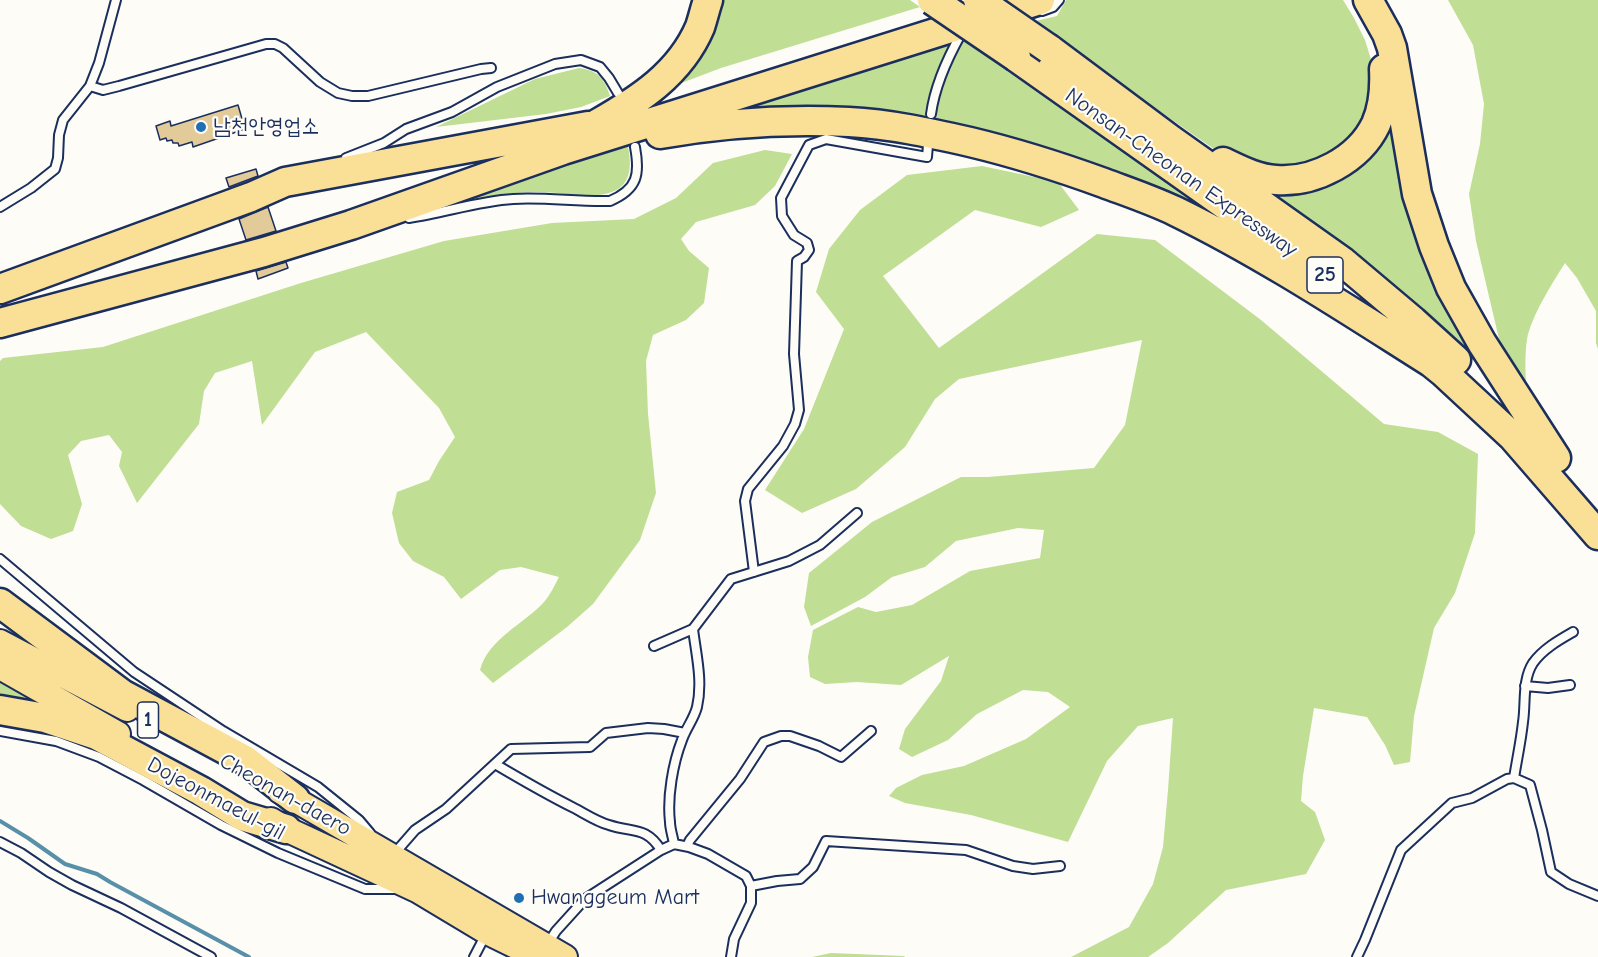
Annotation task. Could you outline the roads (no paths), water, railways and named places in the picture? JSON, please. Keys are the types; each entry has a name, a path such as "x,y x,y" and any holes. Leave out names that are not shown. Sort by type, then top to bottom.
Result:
{"highway":[{"path":"597,124 646,94 678,64 700,27 708,0"},
{"name":"Nonsan-Cheonan Expressway","path":"932,0 1327,276 1432,363 1513,437 1598,535"},
{"name":"Nonsan-Cheonan Expressway","path":"978,0 1343,262 1413,321 1512,412 1556,458 1598,509"},
{"path":"1121,103 1203,151 1250,175 1287,180 1322,172 1342,161 1362,145 1375,126 1383,99 1384,69 1381,52 1365,16 1353,0"},
{"path":"1368,0 1392,48 1417,194 1451,288 1482,343 1556,458"},
{"path":"0,323 264,252 351,225 563,150 1032,10"},
{"path":"0,289 251,197 285,182 597,124 996,16"},
{"path":"563,150 723,125 810,121 881,125 920,131 997,149 1075,172 1173,210 1256,254 1432,363"},
{"path":"0,603 122,694 245,760 295,799"},
{"path":"0,710 45,718 96,735 201,791 242,816 286,829"}],"main road":[{"name":"Cheonan-daero","path":"0,642 295,799 388,854 491,924"},
{"name":"Cheonan-daero","path":"0,668 286,829 491,924 548,953"}],"lane":[{"path":"0,207 31,188 55,169 63,120 90,86 99,63 116,0"},
{"path":"932,114 934,97 945,64 961,34 996,16 1053,7 1059,0"},
{"path":"90,86 103,90 266,44 275,44 283,48 320,82 338,93 352,96 369,96 491,68"},
{"path":"340,160 384,143 406,129 452,112 497,87 555,64 581,60 600,67 618,93"},
{"path":"754,572 745,501 748,489 783,446 795,424 799,410 794,354 797,261 809,250 807,243 794,235 782,216 781,198 809,145 826,139 927,156 928,145"},
{"path":"403,219 513,199 610,201 622,196 632,186 638,165 635,147"},
{"path":"285,182 329,165"},
{"path":"351,225 393,220"},
{"path":"654,646 693,629 731,579 789,561 820,545 857,513"},
{"path":"0,559 134,672 223,731 318,787 359,820 388,854 414,830 446,808 511,749 590,747 606,733 648,728 685,733"},
{"path":"674,844 669,821 675,759 685,733 693,720 700,684 693,629"},
{"path":"1514,778 1524,720 1526,686 1532,666 1540,655 1573,632"},
{"path":"1526,686 1548,688 1570,685"},
{"name":"Dojeonmaeul-gil","path":"0,731 56,741 99,757 248,840 365,889 417,890"},
{"path":"687,846 740,779 764,742 781,736 790,736 841,757 871,731"},
{"path":"495,764 536,789 600,821 646,833 656,841 661,850"},
{"path":"1357,957 1401,850 1452,803 1472,798 1508,779 1514,778 1530,785 1551,872 1569,884 1598,896"},
{"path":"751,886 800,879 813,867 826,842 966,850 1013,866 1033,870 1060,866"},
{"path":"0,843 21,853 72,885 121,908 212,957"},
{"path":"548,953 556,930 585,899 674,844 708,854 746,876 751,886 751,903 734,939 731,957"},
{"path":"474,957 491,924"}],"waterway":[{"path":"0,821 65,864 97,874 249,957"}],"place":[{"name":"남천안영업소","path":"201,127"},
{"name":"Hwanggeum Mart","path":"519,898"}]}
